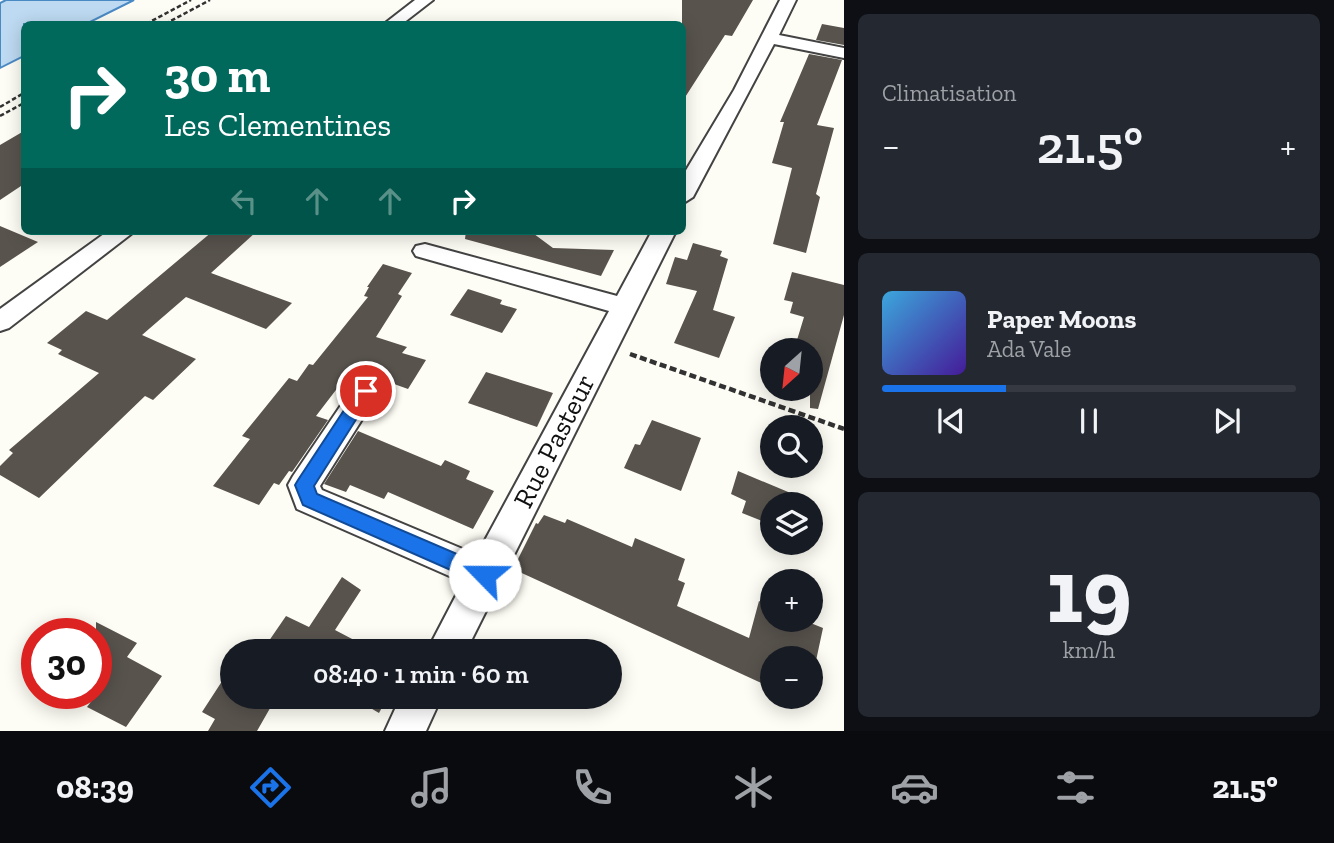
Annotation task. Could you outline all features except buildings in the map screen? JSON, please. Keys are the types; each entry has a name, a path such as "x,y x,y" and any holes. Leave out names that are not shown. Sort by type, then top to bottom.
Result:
{"street":[{"path":"396,21 425,0"},
{"path":"686,190 743,90 788,0"},
{"path":"768,38 844,53"},
{"path":"0,322 118,235"},
{"name":"Rue Pasteur","path":"452,639 662,235"},
{"path":"425,251 624,307"},
{"path":"366,391 304,485 309,499 485,575"},
{"path":"405,731 416,709"}],"path":[{"path":"152,21 191,0"},
{"path":"170,21 209,0"},
{"path":"0,107 21,95"},
{"path":"0,116 21,105"},
{"path":"628,354 844,429"}],"water":[{"path":"6,0 134,0 92,21 21,21 21,58 0,68 0,3"}],"route":[{"path":"366,391 304,485 309,499 485,575"}]}
